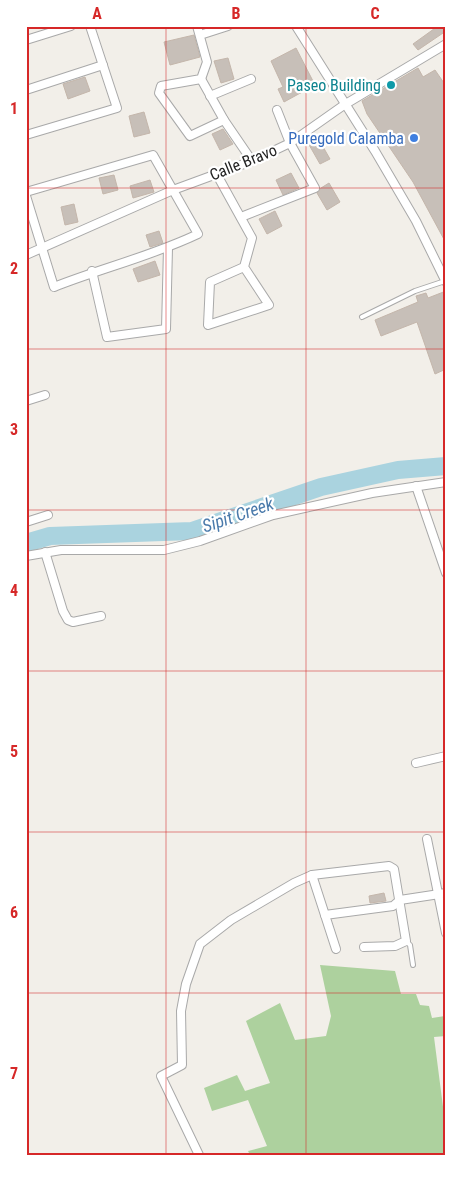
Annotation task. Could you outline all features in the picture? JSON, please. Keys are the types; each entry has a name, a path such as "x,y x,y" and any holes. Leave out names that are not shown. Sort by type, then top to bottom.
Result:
{"street":[{"path":"26,40 71,26"},
{"path":"26,134 117,108 90,26"},
{"path":"197,26 207,62 201,79 224,120 252,161"},
{"path":"200,35 228,26"},
{"path":"296,26 344,105 375,151 411,214 446,282"},
{"name":"Calle Bravo","path":"26,255 173,190 252,161 290,143 344,105 446,44"},
{"path":"26,90 103,65"},
{"path":"201,79 161,86 159,93 190,136 224,120"},
{"path":"210,96 251,79"},
{"path":"241,217 315,188 290,143 277,110"},
{"path":"26,192 153,155 198,234 168,248 92,271 54,287 41,250 26,196"},
{"path":"216,173 252,238 244,267 269,304 208,325 210,282 244,267"},
{"path":"92,271 107,337 166,330 168,248"},
{"path":"26,401 45,395"},
{"path":"26,556 61,550 164,550 200,542 274,515 372,493 446,482"},
{"path":"416,486 446,573"},
{"path":"26,522 48,515"},
{"path":"45,552 63,611 68,620 73,622 101,616"},
{"path":"416,763 446,756"},
{"path":"427,839 442,894 446,934"},
{"path":"199,1155 161,1076 182,1065 181,1011 186,984 200,944 230,920 294,883 312,875 389,866 394,870 406,941 395,946 364,948"},
{"path":"312,875 336,949"},
{"path":"325,915 393,906 400,900 442,894"}],"lane":[{"path":"362,317 415,291 446,282"},
{"path":"406,941 410,945 413,965"}],"green space":[{"path":"320,965 395,971 401,994 416,994 420,1005 429,1006 432,1018 445,1016 446,1036 434,1037 446,1130 446,1155 250,1155 248,1151 267,1146 248,1100 212,1111 204,1088 237,1075 245,1091 270,1083 246,1021 280,1003 295,1040 326,1036 331,1016"}],"building":[{"path":"438,26 446,26 446,31 418,50 413,44"},
{"path":"194,35 200,57 170,65 164,42"},
{"path":"296,48 315,85 284,102 278,89 283,87 271,61"},
{"path":"228,58 234,79 221,83 214,61"},
{"name":"Puregold Calamba","path":"418,68 423,77 435,70 446,86 446,243 413,182 367,114 362,101"},
{"path":"85,77 90,91 68,99 63,84"},
{"path":"144,112 150,133 134,137 129,116"},
{"path":"223,129 233,144 220,150 212,134"},
{"path":"318,138 330,159 320,164 308,143"},
{"path":"291,173 299,188 283,195 276,180"},
{"path":"114,175 118,190 103,194 99,178"},
{"path":"150,180 154,192 133,198 130,186"},
{"path":"329,183 340,202 327,210 317,193"},
{"path":"74,204 78,222 65,225 61,207"},
{"path":"275,211 282,226 267,234 259,219"},
{"path":"159,231 163,243 150,247 146,235"},
{"path":"155,261 160,275 138,282 133,269"},
{"path":"446,291 446,369 435,374 417,322 381,336 375,320 418,302 416,296 426,293 428,298"},
{"path":"384,893 386,901 370,903 369,896"}],"waterway":[{"name":"Sipit Creek","path":"26,543 50,536 192,531 321,487 398,470 446,466"}],"place":[{"name":"Paseo Building","path":"391,85"},
{"name":"Puregold Calamba","path":"414,138"}]}
